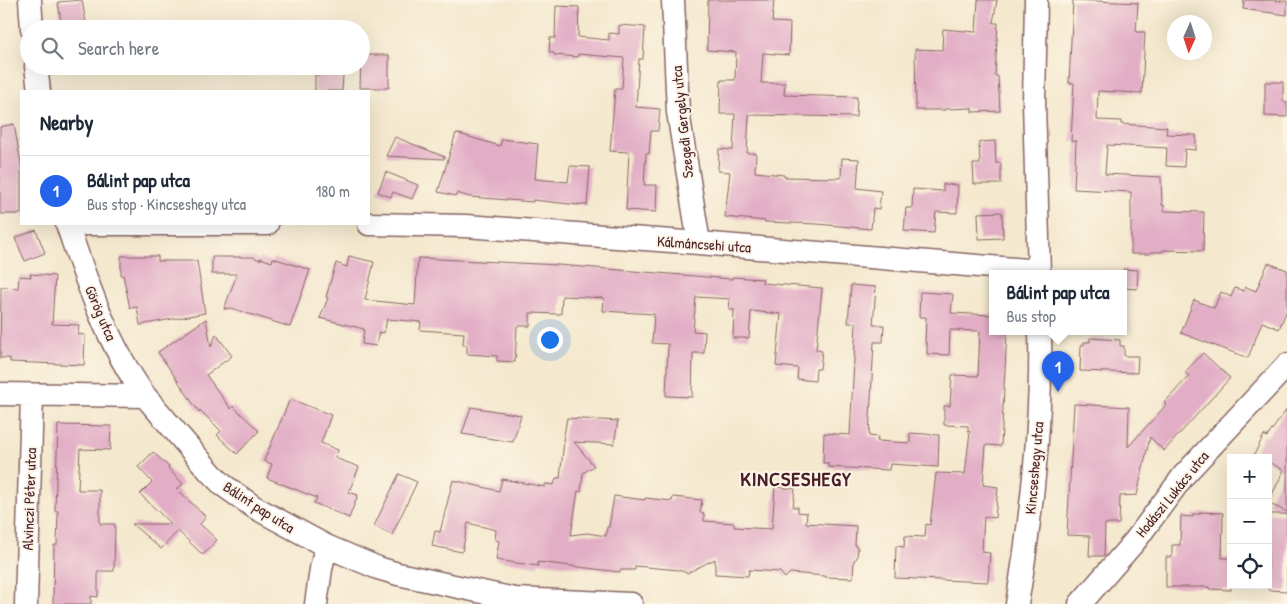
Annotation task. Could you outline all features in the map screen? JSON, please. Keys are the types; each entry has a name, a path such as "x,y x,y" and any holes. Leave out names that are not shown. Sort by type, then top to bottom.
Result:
{"street":[{"path":"30,0 31,20"},
{"name":"Szegedi Gergely utca","path":"673,0 678,112 699,243"},
{"path":"1036,0 1034,93 1039,270"},
{"path":"37,75 39,90"},
{"name":"Kálmáncsehi utca","path":"370,224 466,226 699,243 1016,270"},
{"name":"Görög utca","path":"67,225 106,326 125,366 145,396"},
{"name":"Kincseshegy utca","path":"1017,604 1026,542 1038,428 1040,335"},
{"name":"Hodászi Lukács utca","path":"1080,604 1135,541 1184,475 1287,365"},
{"path":"0,394 145,396"},
{"name":"Alvinczi Péter utca","path":"26,604 32,395"},
{"name":"Bálint pap utca","path":"145,396 211,474 223,485 254,507 326,546 378,568 398,574 515,599 632,604"},
{"path":"316,604 326,546"},
{"name":"Bálint pap utca","path":"480,604 515,599"}],"building":[{"path":"82,0 85,20 61,20 58,2"},
{"path":"708,0 774,0 772,22 790,23 789,55 763,53 761,83 785,83 784,95 857,97 856,117 749,115 747,153 756,153 755,172 784,175 784,177 841,178 842,158 859,159 857,188 881,191 879,209 873,208 871,229 765,222 725,217 730,172 718,171 719,149 733,150 735,114 720,114 721,80 735,80 736,52 707,50"},
{"path":"978,0 997,0 993,23 998,23 995,76 998,76 1000,111 972,112 972,108 916,110 915,49 942,50 943,29 976,32"},
{"path":"1073,0 1138,3 1136,32 1145,32 1142,93 1098,91 1097,120 1121,121 1121,124 1167,127 1166,134 1196,135 1196,150 1185,149 1184,167 1166,166 1167,148 1107,145 1105,174 1161,177 1164,211 1204,212 1203,251 1163,250 1163,252 1150,252 1150,254 1131,254 1131,192 1074,189 1076,141 1071,141 1074,83 1069,83"},
{"path":"1244,0 1287,1 1287,15 1243,9"},
{"path":"556,6 579,7 578,37 609,40 609,33 619,34 619,25 645,27 643,59 639,59 636,107 660,109 658,131 651,131 649,154 646,153 644,185 657,185 656,212 626,210 629,152 610,151 615,89 622,89 624,58 578,54 578,57 554,55 554,53 549,52 550,38 555,38"},
{"path":"370,55 389,55 389,88 360,88 360,75 370,75"},
{"path":"315,75 343,75 342,90 315,90"},
{"path":"1265,82 1283,82 1283,102 1287,102 1287,117 1265,116"},
{"path":"14,124 20,158 20,214 0,214 0,127"},
{"path":"456,133 500,146 502,139 538,144 535,179 568,182 570,166 590,167 587,205 470,197 457,193 456,196 438,192"},
{"path":"395,137 445,157 444,159 386,156"},
{"path":"995,141 996,163 1001,163 1001,184 974,184 973,164 980,164 979,142"},
{"path":"386,172 418,185 412,199 393,192 391,197 378,192"},
{"path":"943,184 958,185 957,213 936,212 934,233 904,231 906,208 912,208 913,189 943,191"},
{"path":"1002,212 1003,238 979,239 978,213"},
{"path":"36,230 45,253 25,261 15,238"},
{"path":"121,256 158,256 158,261 197,261 205,313 140,325 137,307 130,308 123,275 121,275"},
{"path":"349,256 374,262 365,300 415,305 418,258 558,265 732,279 732,277 763,279 762,283 822,288 816,350 822,351 820,369 816,369 815,381 797,379 798,368 776,366 781,314 751,311 749,338 733,338 734,310 729,310 730,299 696,297 693,331 705,332 704,353 693,353 692,397 666,396 668,344 652,343 654,314 603,311 604,298 562,296 561,314 530,313 530,326 517,326 515,362 497,361 497,356 467,354 467,345 463,345 464,333 420,330 421,322 387,319 384,333 379,332 376,346 362,344 364,329 320,318 328,298 326,297 336,263 347,267"},
{"path":"212,257 253,257 272,262 273,258 310,270 290,327 231,308 224,309 237,274 212,274"},
{"path":"1268,263 1287,270 1287,310 1279,329 1262,322 1248,358 1181,333 1194,300 1214,308 1221,292 1231,297 1235,288 1244,291 1246,287 1256,291"},
{"path":"1123,269 1138,270 1137,289 1127,288 1127,270"},
{"path":"30,274 55,276 52,324 79,325 78,334 85,335 84,365 10,362 10,358 0,358 1,287 18,288 19,276 31,277"},
{"path":"851,285 876,287 873,325 884,325 883,342 874,342 869,436 878,437 877,441 910,443 910,433 939,435 938,467 890,464 889,470 828,467 828,463 823,463 824,433 850,435 856,323 848,323"},
{"path":"920,292 953,294 951,313 989,315 989,335 1007,335 1001,446 986,445 983,485 998,487 995,518 984,516 982,552 990,553 988,582 895,578 896,546 904,547 905,536 925,537 926,524 930,525 936,473 965,474 970,431 968,431 968,426 944,425 944,406 950,406 952,375 978,376 980,331 950,330 949,355 927,354 927,343 925,343 926,317 919,317"},
{"path":"206,319 211,347 216,334 232,356 206,375 231,409 233,406 259,431 237,454 217,435 221,431 200,410 199,412 158,352"},
{"path":"1090,338 1120,340 1120,346 1124,346 1124,356 1138,356 1137,373 1080,371 1081,345 1084,345 1084,342 1090,342"},
{"path":"1203,353 1230,378 1164,451 1150,437 1137,495 1120,496 1119,524 1105,524 1104,556 1089,556 1090,536 1067,535 1074,404 1129,407 1128,447 1166,405 1164,403 1189,376 1185,372"},
{"path":"290,399 331,415 321,443 338,450 335,458 359,467 349,492 358,495 349,518 314,503 317,498 267,478 272,464 264,461"},
{"path":"471,407 521,415 513,442 462,434"},
{"path":"1287,409 1287,512 1272,505 1272,495 1284,470 1272,464 1272,454 1254,454 1264,435 1267,437"},
{"path":"567,418 618,421 614,444 574,442 594,466 583,473 581,492 578,491 571,535 587,533 606,536 614,496 645,500 645,498 672,501 673,497 702,500 700,513 704,514 704,521 734,523 734,527 772,529 775,487 795,489 793,507 798,507 798,512 807,513 806,523 856,526 855,545 858,548 857,558 854,560 853,578 790,573 785,578 780,572 749,570 748,576 715,574 715,559 687,573 679,570 635,566 635,570 620,570 620,572 538,562 538,566 496,560 499,541 495,540 496,530 468,523 462,552 432,546 435,531 440,532 453,480 499,491 502,479 545,487 545,484 554,485 556,478 560,478"},
{"path":"58,425 111,426 110,450 80,449 78,490 100,490 100,524 115,524 114,571 98,571 98,597 91,596 91,604 53,604 54,545 57,545 58,511 55,511"},
{"path":"153,452 183,484 177,489 206,517 200,524 217,540 203,555 178,531 161,549 132,524 171,524 140,494 152,482 138,467"},
{"path":"399,474 417,482 392,535 374,526"},
{"path":"1200,512 1223,513 1222,558 1227,558 1227,589 1231,590 1209,589 1209,587 1166,587 1166,557 1172,557 1172,545 1180,545 1181,516 1193,517 1193,514 1200,514"},
{"path":"1272,514 1287,514 1287,591 1268,590 1272,589"}],"place":[{"name":"Bálint pap utca","path":"1058,392"}],"district":[{"name":"KINCSESHEGY","path":"796,478"}]}
